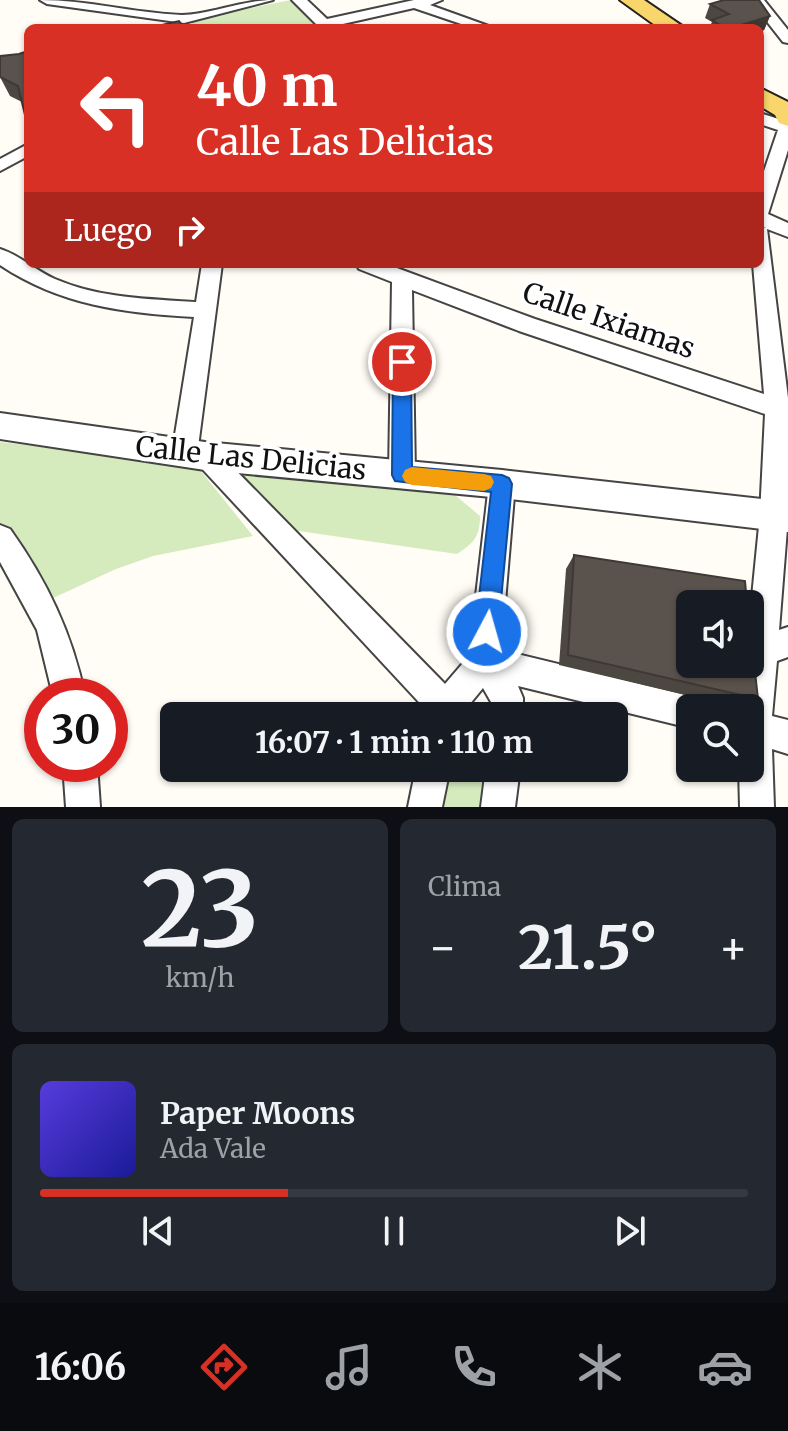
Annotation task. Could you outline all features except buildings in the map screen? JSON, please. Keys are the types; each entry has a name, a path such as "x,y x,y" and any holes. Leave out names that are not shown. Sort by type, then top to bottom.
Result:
{"main road":[{"path":"612,0 650,24"},
{"path":"630,0 668,24"},
{"path":"764,88 787,115"},
{"path":"764,98 787,115"}],"street":[{"path":"47,0 91,2 187,23 266,0"},
{"path":"299,0 324,24"},
{"path":"333,24 414,2 435,0"},
{"path":"757,0 788,39"},
{"path":"414,2 476,24"},
{"path":"764,118 787,115 764,198"},
{"path":"0,166 24,151"},
{"path":"764,220 788,231"},
{"path":"0,256 46,284 94,299 131,306 204,310"},
{"path":"761,694 775,646 783,410 764,264"},
{"path":"211,268 204,310 195,455 435,702"},
{"name":"Calle Ixiamas","path":"376,268 527,325 783,410"},
{"path":"402,278 402,475"},
{"name":"Calle Las Delicias","path":"0,426 195,455 502,484 781,516"},
{"path":"453,702 484,662 502,484"},
{"path":"0,538 35,588 52,623 65,678"},
{"path":"484,662 676,709"},
{"path":"484,662 507,702"},
{"path":"764,730 788,737"},
{"path":"81,782 83,807"},
{"path":"425,807 430,782"},
{"path":"498,807 501,782"},
{"path":"755,782 757,807"}],"green space":[{"path":"291,0 312,24 192,24 190,20"},
{"path":"0,442 196,465 253,536 153,556 51,599 0,523"},
{"path":"250,473 455,495 480,516 479,529 472,542 457,554 292,530 242,477"},
{"path":"444,782 482,782 479,807 439,807"}],"slow traffic":[{"path":"412,476 484,482"}],"route":[{"path":"402,362 402,475 502,484 487,632"}]}
